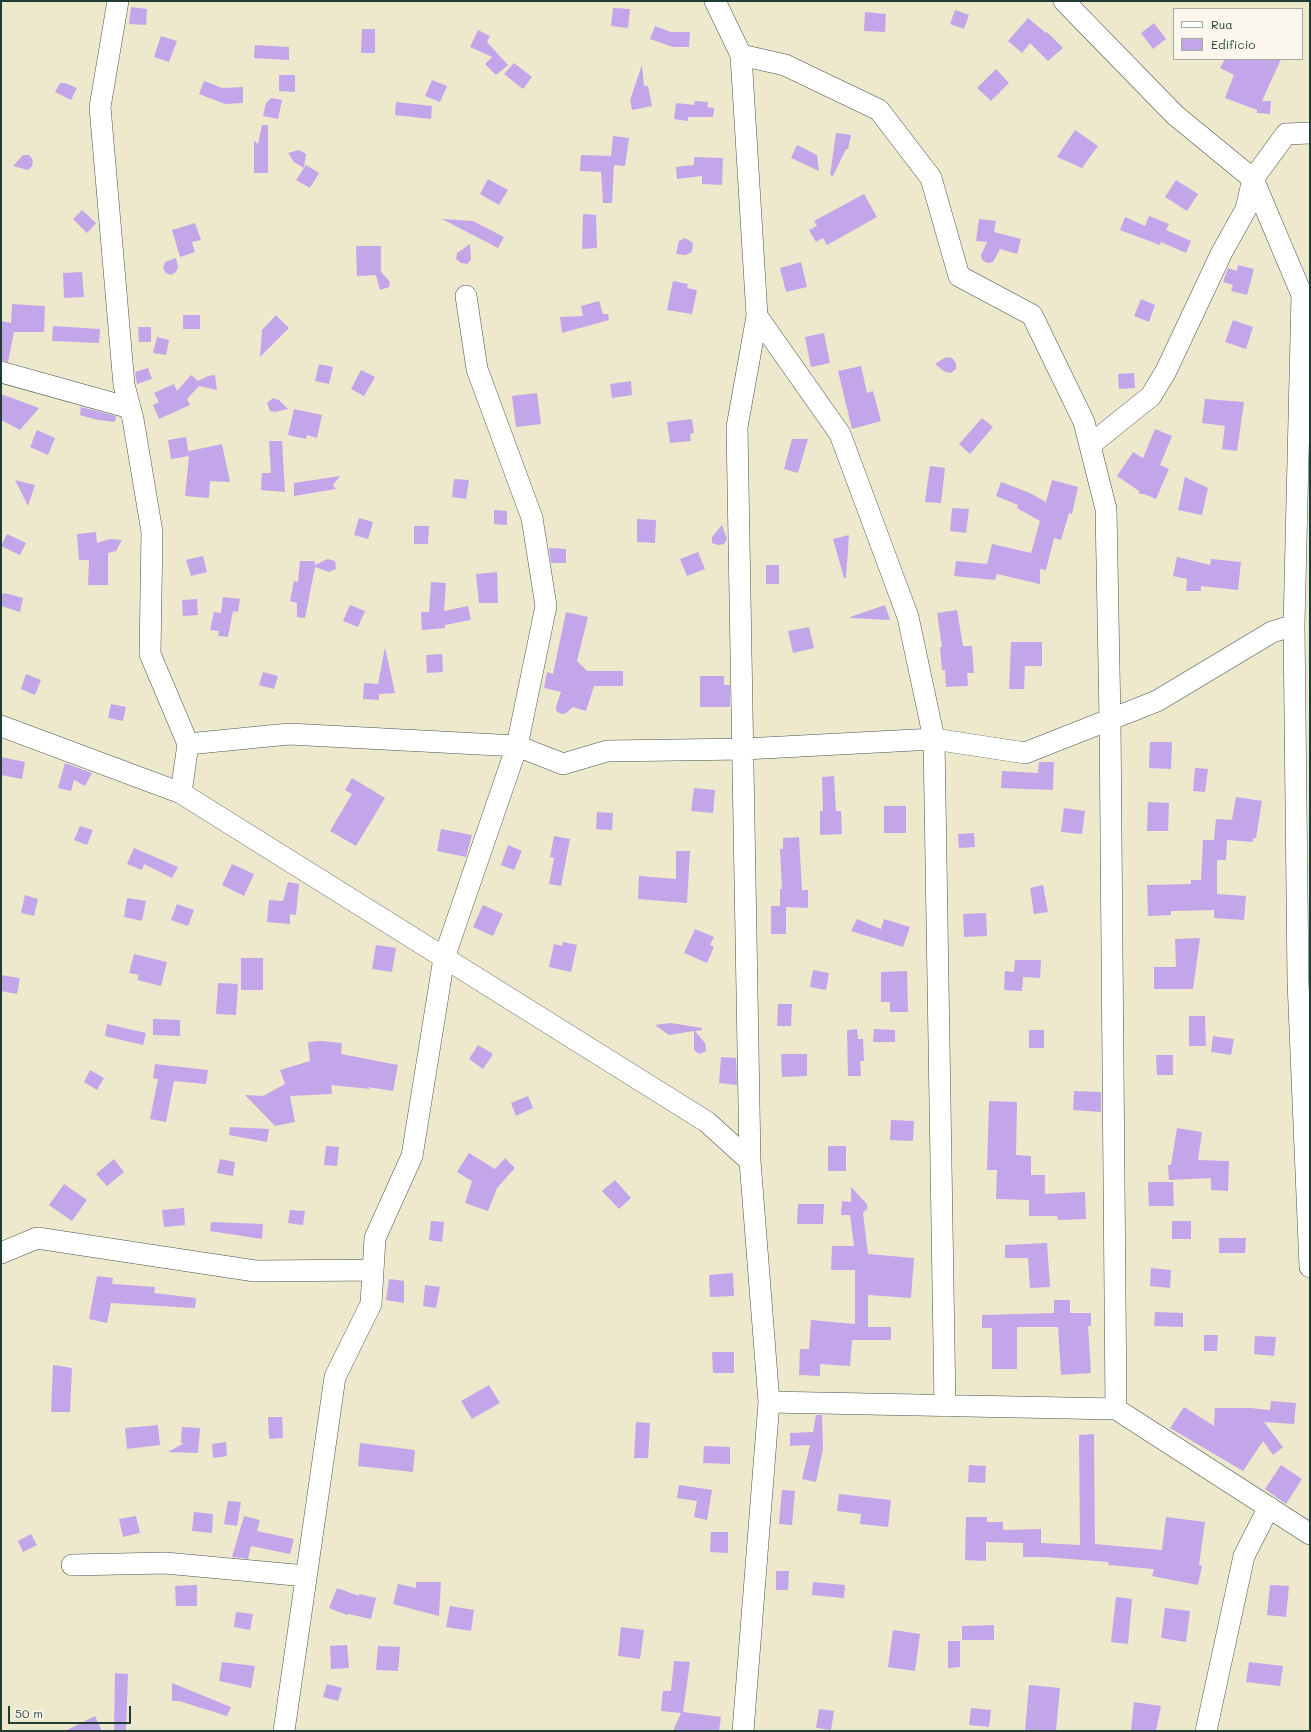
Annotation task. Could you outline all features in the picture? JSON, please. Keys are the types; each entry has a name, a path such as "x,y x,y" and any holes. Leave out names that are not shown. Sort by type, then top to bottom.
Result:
{"street":[{"path":"118,1 100,107 124,385 130,408 152,532 150,654 188,744 181,793"},
{"path":"715,1 741,55 757,316 737,427 744,749 750,1161 769,1402 743,1731"},
{"path":"1064,1 1175,115 1253,179 1302,295 1294,625 1310,1267"},
{"path":"741,55 785,65 879,110 931,178 959,276 1032,315 1084,422 1106,509 1110,720 1116,1409"},
{"path":"1090,445 1151,396 1166,371 1222,252 1246,209 1253,179 1286,134 1310,133"},
{"path":"284,1731 335,1377 371,1304 374,1238 412,1156 444,958 517,746 546,606 532,518 476,369 466,296"},
{"path":"757,316 840,434 908,618 934,739 945,1406"},
{"path":"1,372 130,408"},
{"path":"188,744 289,734 517,746 563,764 607,751 744,749 934,739 1024,753 1157,701 1272,632 1294,625"},
{"path":"1,726 181,793 707,1122 750,1161"},
{"path":"1,1253 37,1238 255,1271 373,1270"},
{"path":"769,1402 1116,1409 1310,1534"},
{"path":"1206,1731 1244,1556 1268,1507"},
{"path":"72,1564 165,1563 306,1576"}],"building":[{"path":"131,7 147,9 146,25 129,24"},
{"path":"613,8 630,9 628,28 611,26"},
{"path":"955,10 969,15 964,29 950,24"},
{"path":"865,12 886,14 885,32 864,31"},
{"path":"1028,18 1046,33 1047,32 1063,48 1048,61 1030,43 1022,53 1008,41"},
{"path":"1154,23 1166,39 1153,49 1141,33"},
{"path":"655,26 671,32 690,32 689,47 673,47 650,39"},
{"path":"362,29 375,29 375,53 361,53"},
{"path":"478,30 490,36 487,42 508,65 496,75 485,64 492,57 470,47"},
{"path":"161,36 177,41 169,62 154,57"},
{"path":"255,45 289,47 289,60 254,58"},
{"path":"1224,60 1281,60 1262,101 1271,101 1270,114 1257,113 1257,110 1225,98 1234,75 1220,68"},
{"path":"514,63 532,77 523,89 504,74"},
{"path":"642,65 644,86 648,86 652,106 632,110 630,100"},
{"path":"996,69 1009,83 991,101 977,88"},
{"path":"279,75 295,75 295,92 279,91"},
{"path":"432,80 447,86 440,102 425,96"},
{"path":"204,81 222,88 243,87 243,103 225,104 199,94"},
{"path":"60,83 65,83 77,88 71,100 55,92"},
{"path":"271,98 282,100 278,119 263,116 266,103"},
{"path":"695,101 708,102 707,107 714,108 713,117 688,117 688,121 674,119 676,103 694,105"},
{"path":"396,102 432,106 431,119 395,115"},
{"path":"262,125 268,125 268,173 254,173 254,141 258,144"},
{"path":"1075,130 1098,146 1082,168 1057,157"},
{"path":"836,133 851,135 848,149 846,149 833,176 830,175"},
{"path":"613,136 629,138 625,166 614,165 612,203 603,203 601,172 580,171 581,155 611,156"},
{"path":"797,145 817,155 819,171 791,158"},
{"path":"299,150 306,154 304,168 294,162 288,153"},
{"path":"23,155 29,155 33,160 32,166 28,170 13,166"},
{"path":"694,157 723,158 722,185 702,184 702,176 677,179 676,167 694,165"},
{"path":"306,165 319,173 310,188 296,180"},
{"path":"488,179 508,190 499,205 480,194"},
{"path":"1176,180 1198,194 1187,211 1165,197"},
{"path":"864,194 877,217 827,245 823,238 816,242 809,230 817,226 814,221"},
{"path":"82,210 96,223 87,233 73,219"},
{"path":"583,214 596,215 597,248 582,249"},
{"path":"1149,216 1169,224 1166,230 1191,241 1186,253 1161,242 1160,245 1120,230 1125,217 1145,226"},
{"path":"442,219 473,221 504,237 498,248"},
{"path":"979,219 996,221 994,232 1021,239 1017,254 1000,249 993,262 987,263 982,260 981,255 987,242 976,241"},
{"path":"195,223 201,240 192,242 195,252 180,257 172,230"},
{"path":"685,238 693,243 692,252 686,255 676,254 679,241"},
{"path":"470,244 471,260 467,264 461,263 456,259 457,253"},
{"path":"356,246 381,246 381,272 390,282 389,287 380,290 376,275 357,276"},
{"path":"176,258 178,267 176,272 171,275 166,273 163,268 165,262"},
{"path":"801,262 807,287 786,292 780,268"},
{"path":"1238,265 1254,269 1247,295 1231,291 1233,285 1223,282 1228,268 1237,271"},
{"path":"82,272 84,297 64,298 63,273"},
{"path":"673,281 688,284 687,288 697,290 692,314 667,310"},
{"path":"1141,299 1155,305 1149,322 1134,316"},
{"path":"599,301 603,314 608,314 609,320 562,333 560,317 583,316 581,306"},
{"path":"12,304 45,306 44,332 14,332 8,362 1,360 1,321 11,323"},
{"path":"183,315 200,315 200,329 183,329"},
{"path":"276,315 289,328 260,357 262,330"},
{"path":"1233,320 1253,327 1246,349 1225,342"},
{"path":"53,326 100,329 99,343 52,341"},
{"path":"138,327 151,327 151,342 139,342"},
{"path":"824,333 830,363 811,367 805,337"},
{"path":"157,337 169,340 166,355 153,353"},
{"path":"946,357 952,358 956,363 956,369 951,373 945,372 935,364"},
{"path":"319,364 333,367 329,384 315,381"},
{"path":"861,366 867,393 873,391 881,421 852,429 838,371"},
{"path":"148,368 152,379 137,384 135,372"},
{"path":"361,370 375,377 364,396 351,389"},
{"path":"1134,373 1135,388 1119,389 1118,374"},
{"path":"191,375 198,381 208,376 215,375 217,390 199,386 187,399 190,405 159,419 153,405 159,402 154,393 174,384 177,391"},
{"path":"631,381 632,395 612,398 610,384"},
{"path":"537,393 541,424 516,427 512,396"},
{"path":"1,394 39,408 20,430 1,420"},
{"path":"273,398 279,400 288,409 275,412 270,411 267,403"},
{"path":"1205,399 1244,402 1237,451 1222,449 1225,426 1202,423"},
{"path":"81,407 116,416 115,422 98,420 80,415"},
{"path":"294,409 322,415 317,438 307,435 306,439 288,435"},
{"path":"982,418 993,427 970,454 959,444"},
{"path":"692,419 694,433 690,434 691,441 670,443 667,422"},
{"path":"1155,429 1172,436 1160,465 1169,469 1156,499 1144,494 1139,494 1139,491 1117,476 1133,452 1143,458"},
{"path":"37,430 55,438 48,455 30,447"},
{"path":"186,437 189,454 189,451 222,444 230,482 210,481 209,498 185,496 189,456 171,459 168,440"},
{"path":"792,439 808,439 798,473 784,469"},
{"path":"269,441 282,441 285,492 261,490 262,473 271,473"},
{"path":"930,466 945,468 941,503 925,502"},
{"path":"340,476 333,485 336,489 294,496 294,483"},
{"path":"1185,477 1208,488 1202,515 1178,510"},
{"path":"454,479 469,480 466,499 452,497"},
{"path":"15,480 35,485 28,506"},
{"path":"1052,480 1078,487 1072,514 1069,513 1061,540 1054,538 1046,570 1040,569 1040,584 997,574 995,580 954,576 956,561 987,564 992,544 1031,553 1040,521 1017,508 1018,505 996,496 1001,482 1030,493 1046,502"},
{"path":"952,508 969,509 966,533 950,531"},
{"path":"494,510 507,511 507,525 494,524"},
{"path":"359,518 373,522 368,539 354,535"},
{"path":"637,519 656,520 655,543 637,542"},
{"path":"722,525 727,539 724,544 718,545 712,543 712,537"},
{"path":"414,526 429,526 428,544 414,544"},
{"path":"96,532 97,543 110,539 122,540 116,551 108,553 108,585 88,585 89,560 79,560 77,534"},
{"path":"7,534 26,543 20,555 1,546"},
{"path":"849,535 846,578 844,578 833,539"},
{"path":"549,548 566,549 566,563 551,563"},
{"path":"698,552 705,569 687,576 680,559"},
{"path":"203,556 207,572 191,576 186,560"},
{"path":"1177,557 1210,565 1211,559 1241,562 1238,590 1201,586 1201,591 1186,591 1187,579 1173,576"},
{"path":"328,559 335,561 336,569 329,572 315,567 305,618 297,617 297,603 290,601 294,581 298,582 300,561 315,561 315,565"},
{"path":"766,565 779,565 779,584 766,584"},
{"path":"497,572 498,603 479,603 476,574"},
{"path":"431,582 446,583 444,611 468,606 471,620 445,625 445,628 422,630 421,612 429,612"},
{"path":"1,593 23,598 20,612 1,606"},
{"path":"223,597 240,599 238,612 233,611 228,637 218,636 219,631 210,630 214,612 221,613"},
{"path":"197,599 198,615 183,616 182,600"},
{"path":"350,605 365,611 358,627 343,621"},
{"path":"885,605 890,620 850,618 850,617"},
{"path":"957,610 963,646 972,646 974,673 967,673 968,686 946,687 945,670 942,670 940,647 942,647 937,613"},
{"path":"566,612 588,617 577,661 587,671 623,671 623,686 594,686 586,711 573,707 566,713 561,714 556,711 556,707 561,692 544,688 547,672 553,674"},
{"path":"809,627 814,648 793,653 788,631"},
{"path":"1011,642 1042,642 1042,666 1025,666 1024,689 1009,689"},
{"path":"385,647 395,693 379,694 379,700 363,699 364,683 378,684"},
{"path":"442,654 443,672 427,673 426,655"},
{"path":"263,672 278,676 274,689 259,685"},
{"path":"26,674 41,680 35,695 21,689"},
{"path":"700,676 724,676 724,685 730,685 730,707 700,707"},
{"path":"111,704 126,707 123,721 108,718"},
{"path":"1150,742 1172,742 1171,769 1149,768"},
{"path":"1,757 25,762 22,779 1,775"},
{"path":"1039,762 1054,762 1053,790 1001,788 1002,771 1038,773"},
{"path":"65,763 92,773 85,786 74,780 71,791 58,788"},
{"path":"1195,768 1208,769 1205,792 1193,791"},
{"path":"834,776 836,811 841,811 842,834 820,835 820,811 823,811 822,777"},
{"path":"352,778 385,798 356,846 330,831 352,794 345,790"},
{"path":"694,788 715,790 713,813 691,811"},
{"path":"1236,797 1262,801 1256,838 1253,838 1253,842 1227,840 1226,860 1217,860 1217,894 1246,896 1244,920 1214,918 1214,910 1171,911 1171,915 1148,916 1147,885 1191,884 1191,880 1201,880 1203,840 1214,840 1216,819 1232,820"},
{"path":"1148,802 1169,803 1168,831 1147,831"},
{"path":"884,806 906,806 906,833 884,833"},
{"path":"1064,808 1085,811 1082,834 1061,832"},
{"path":"597,812 613,813 612,830 596,829"},
{"path":"80,826 93,830 87,845 74,840"},
{"path":"441,829 472,835 466,857 437,851"},
{"path":"974,833 975,847 959,848 958,834"},
{"path":"554,836 570,839 561,886 549,884 554,858 550,857"},
{"path":"799,837 802,890 808,890 808,908 786,907 786,934 771,934 771,906 780,906 780,889 782,889 780,849 783,849 783,838"},
{"path":"508,845 522,851 514,870 501,865"},
{"path":"134,848 178,867 172,878 144,864 142,870 127,864"},
{"path":"676,851 690,851 687,903 638,899 639,876 676,879"},
{"path":"232,864 254,874 244,896 222,885"},
{"path":"288,882 299,884 296,915 290,914 290,924 267,922 269,900 283,901"},
{"path":"1043,885 1048,912 1034,914 1030,888"},
{"path":"25,895 38,899 34,916 21,913"},
{"path":"127,898 146,901 142,921 124,917"},
{"path":"177,904 194,910 188,926 171,920"},
{"path":"483,905 503,914 493,936 473,927"},
{"path":"986,913 987,936 964,937 963,914"},
{"path":"857,919 881,929 884,919 910,927 903,947 851,931"},
{"path":"695,929 714,937 710,945 714,947 707,963 684,953"},
{"path":"1200,938 1193,989 1154,989 1154,967 1176,967 1175,939"},
{"path":"563,942 577,945 571,972 549,967 554,944 562,946"},
{"path":"376,945 396,948 392,972 372,969"},
{"path":"134,954 167,962 161,986 137,980 139,975 129,973"},
{"path":"241,958 263,958 263,990 241,990"},
{"path":"1015,960 1041,960 1040,978 1023,977 1022,991 1004,990 1005,971 1014,972"},
{"path":"813,970 829,973 826,990 810,987"},
{"path":"907,971 908,1012 890,1012 890,1002 881,1002 881,972"},
{"path":"1,975 20,978 17,994 1,991"},
{"path":"218,983 238,984 236,1015 216,1014"},
{"path":"778,1004 792,1004 791,1026 777,1026"},
{"path":"1189,1016 1205,1016 1206,1046 1189,1046"},
{"path":"153,1019 180,1020 180,1036 153,1035"},
{"path":"671,1023 702,1028 702,1030 695,1031 705,1043 706,1051 699,1054 694,1050 694,1031 669,1035 655,1025"},
{"path":"107,1024 146,1033 143,1045 105,1036"},
{"path":"857,1029 858,1039 863,1039 864,1061 860,1061 861,1076 848,1076 847,1030"},
{"path":"874,1029 895,1030 895,1042 873,1042"},
{"path":"1029,1030 1044,1030 1044,1048 1029,1048"},
{"path":"1213,1036 1234,1039 1231,1055 1211,1052"},
{"path":"321,1041 342,1043 341,1054 398,1065 393,1091 368,1087 370,1089 331,1085 332,1094 290,1096 295,1122 275,1126 245,1095 263,1096 285,1084 280,1070 310,1061 308,1042"},
{"path":"478,1045 493,1054 483,1069 469,1059"},
{"path":"781,1054 807,1054 807,1076 782,1077"},
{"path":"1156,1055 1173,1055 1173,1075 1157,1075"},
{"path":"721,1057 736,1058 737,1085 719,1083"},
{"path":"155,1064 208,1070 206,1084 174,1081 166,1122 150,1119 158,1079 153,1078"},
{"path":"90,1070 104,1078 97,1090 84,1082"},
{"path":"1074,1091 1101,1092 1101,1112 1073,1110"},
{"path":"528,1096 533,1108 516,1116 511,1103"},
{"path":"989,1101 1017,1102 1016,1155 1031,1156 1031,1175 1045,1175 1045,1194 1085,1192 1086,1219 1058,1220 1057,1216 1029,1216 1029,1200 996,1199 997,1170 987,1170"},
{"path":"891,1120 914,1121 913,1141 890,1140"},
{"path":"230,1127 269,1129 267,1142 229,1135"},
{"path":"1177,1128 1202,1132 1198,1160 1229,1161 1228,1191 1211,1190 1211,1178 1169,1180 1168,1165 1171,1165"},
{"path":"326,1146 339,1147 337,1166 324,1165"},
{"path":"828,1146 846,1146 846,1171 828,1171"},
{"path":"469,1153 495,1169 505,1158 515,1168 497,1188 488,1211 465,1203 472,1181 457,1172"},
{"path":"114,1159 124,1172 107,1186 96,1174"},
{"path":"220,1159 235,1162 233,1176 217,1173"},
{"path":"615,1180 631,1198 619,1209 602,1191"},
{"path":"1148,1182 1173,1182 1174,1206 1149,1206"},
{"path":"64,1184 87,1200 72,1221 49,1205"},
{"path":"851,1187 866,1203 868,1208 863,1213 868,1254 914,1258 911,1298 868,1295 868,1327 891,1327 891,1340 852,1340 850,1366 820,1364 820,1376 799,1375 800,1349 809,1349 811,1320 855,1324 855,1270 831,1270 832,1246 854,1246 850,1215 841,1215 842,1201 851,1202"},
{"path":"798,1204 824,1204 823,1224 797,1224"},
{"path":"184,1208 185,1225 164,1227 162,1210"},
{"path":"290,1210 305,1211 303,1225 288,1223"},
{"path":"431,1221 444,1222 442,1242 429,1240"},
{"path":"1172,1221 1191,1221 1191,1239 1172,1239"},
{"path":"211,1222 263,1224 262,1239 210,1231"},
{"path":"1219,1238 1246,1238 1245,1253 1219,1253"},
{"path":"1047,1243 1050,1287 1030,1288 1028,1258 1005,1258 1005,1245"},
{"path":"1151,1268 1171,1270 1170,1288 1150,1286"},
{"path":"733,1273 734,1296 710,1297 709,1275"},
{"path":"97,1276 113,1278 112,1284 155,1287 154,1293 196,1298 195,1308 111,1303 107,1323 89,1319"},
{"path":"389,1279 404,1281 404,1303 386,1300"},
{"path":"425,1285 440,1287 436,1308 423,1306"},
{"path":"1054,1300 1070,1300 1070,1313 1091,1313 1091,1326 1088,1326 1091,1373 1061,1375 1058,1327 1017,1327 1017,1369 992,1369 992,1328 982,1328 982,1315 1054,1313"},
{"path":"1155,1312 1183,1313 1183,1327 1154,1326"},
{"path":"1204,1335 1218,1335 1217,1351 1204,1351"},
{"path":"1255,1336 1276,1337 1274,1356 1254,1354"},
{"path":"712,1352 734,1352 734,1373 713,1373"},
{"path":"53,1365 72,1368 70,1412 51,1412"},
{"path":"489,1385 500,1403 472,1419 461,1401"},
{"path":"1271,1401 1296,1403 1294,1424 1264,1422 1283,1447 1273,1455 1263,1441 1243,1471 1170,1428 1184,1407 1214,1426 1215,1408 1251,1408 1270,1410"},
{"path":"816,1415 822,1415 823,1449 816,1482 802,1479 810,1445 790,1446 790,1433 813,1432"},
{"path":"268,1417 282,1417 283,1438 269,1439"},
{"path":"636,1422 650,1423 648,1458 634,1458"},
{"path":"158,1425 160,1445 127,1449 125,1428"},
{"path":"182,1427 200,1428 198,1453 168,1452 184,1443 181,1443"},
{"path":"1094,1434 1095,1544 1162,1550 1166,1517 1205,1522 1199,1565 1202,1566 1198,1585 1152,1576 1154,1569 1108,1565 1109,1562 1044,1557 1023,1557 1023,1543 986,1542 986,1561 965,1560 966,1517 987,1517 987,1522 1003,1522 1003,1530 1041,1529 1041,1543 1080,1545 1079,1435"},
{"path":"226,1442 227,1456 213,1458 212,1444"},
{"path":"360,1443 415,1450 413,1472 358,1466"},
{"path":"704,1446 730,1447 730,1464 703,1463"},
{"path":"969,1465 986,1466 985,1483 968,1482"},
{"path":"1281,1465 1302,1479 1286,1504 1265,1489"},
{"path":"679,1485 712,1490 707,1520 694,1517 697,1501 677,1498"},
{"path":"782,1490 795,1491 792,1525 779,1524"},
{"path":"839,1494 891,1500 888,1527 860,1524 861,1514 837,1511"},
{"path":"228,1501 241,1502 237,1526 224,1524"},
{"path":"194,1512 213,1514 212,1533 192,1531"},
{"path":"136,1516 140,1533 123,1537 119,1519"},
{"path":"244,1516 260,1520 257,1531 294,1539 290,1554 251,1546 248,1559 232,1557"},
{"path":"711,1532 728,1532 728,1553 710,1552"},
{"path":"31,1534 37,1545 23,1552 18,1541"},
{"path":"776,1571 789,1571 788,1590 776,1590"},
{"path":"416,1582 441,1582 439,1616 393,1604 398,1584 416,1588"},
{"path":"813,1582 845,1585 844,1598 812,1595"},
{"path":"197,1585 197,1606 176,1606 175,1586"},
{"path":"1270,1585 1289,1586 1286,1617 1267,1615"},
{"path":"337,1588 359,1596 359,1594 376,1598 371,1619 347,1615 329,1608"},
{"path":"1116,1597 1132,1599 1128,1644 1111,1642"},
{"path":"450,1606 474,1610 471,1631 446,1627"},
{"path":"1165,1608 1190,1611 1186,1642 1161,1638"},
{"path":"236,1612 253,1614 250,1630 234,1627"},
{"path":"994,1625 994,1640 962,1640 962,1626"},
{"path":"621,1627 644,1630 640,1659 618,1656"},
{"path":"893,1630 920,1634 915,1671 888,1667"},
{"path":"948,1641 960,1641 960,1667 948,1668"},
{"path":"347,1645 349,1668 331,1669 330,1646"},
{"path":"378,1646 400,1647 398,1671 376,1670"},
{"path":"674,1661 690,1662 683,1712 721,1717 719,1731 673,1731 681,1713 661,1711 663,1691 671,1691"},
{"path":"222,1662 255,1666 251,1688 219,1681"},
{"path":"1249,1662 1283,1666 1280,1686 1246,1682"},
{"path":"115,1673 128,1674 126,1731 114,1731"},
{"path":"172,1683 231,1707 227,1716 179,1701 172,1701"},
{"path":"327,1684 342,1688 338,1701 323,1697"},
{"path":"1029,1685 1060,1688 1056,1731 1025,1731"},
{"path":"1134,1702 1161,1706 1156,1731 1131,1731"},
{"path":"971,1708 991,1710 989,1727 969,1725"},
{"path":"819,1709 834,1711 831,1730 816,1728"},
{"path":"95,1716 102,1731 65,1731"}]}
